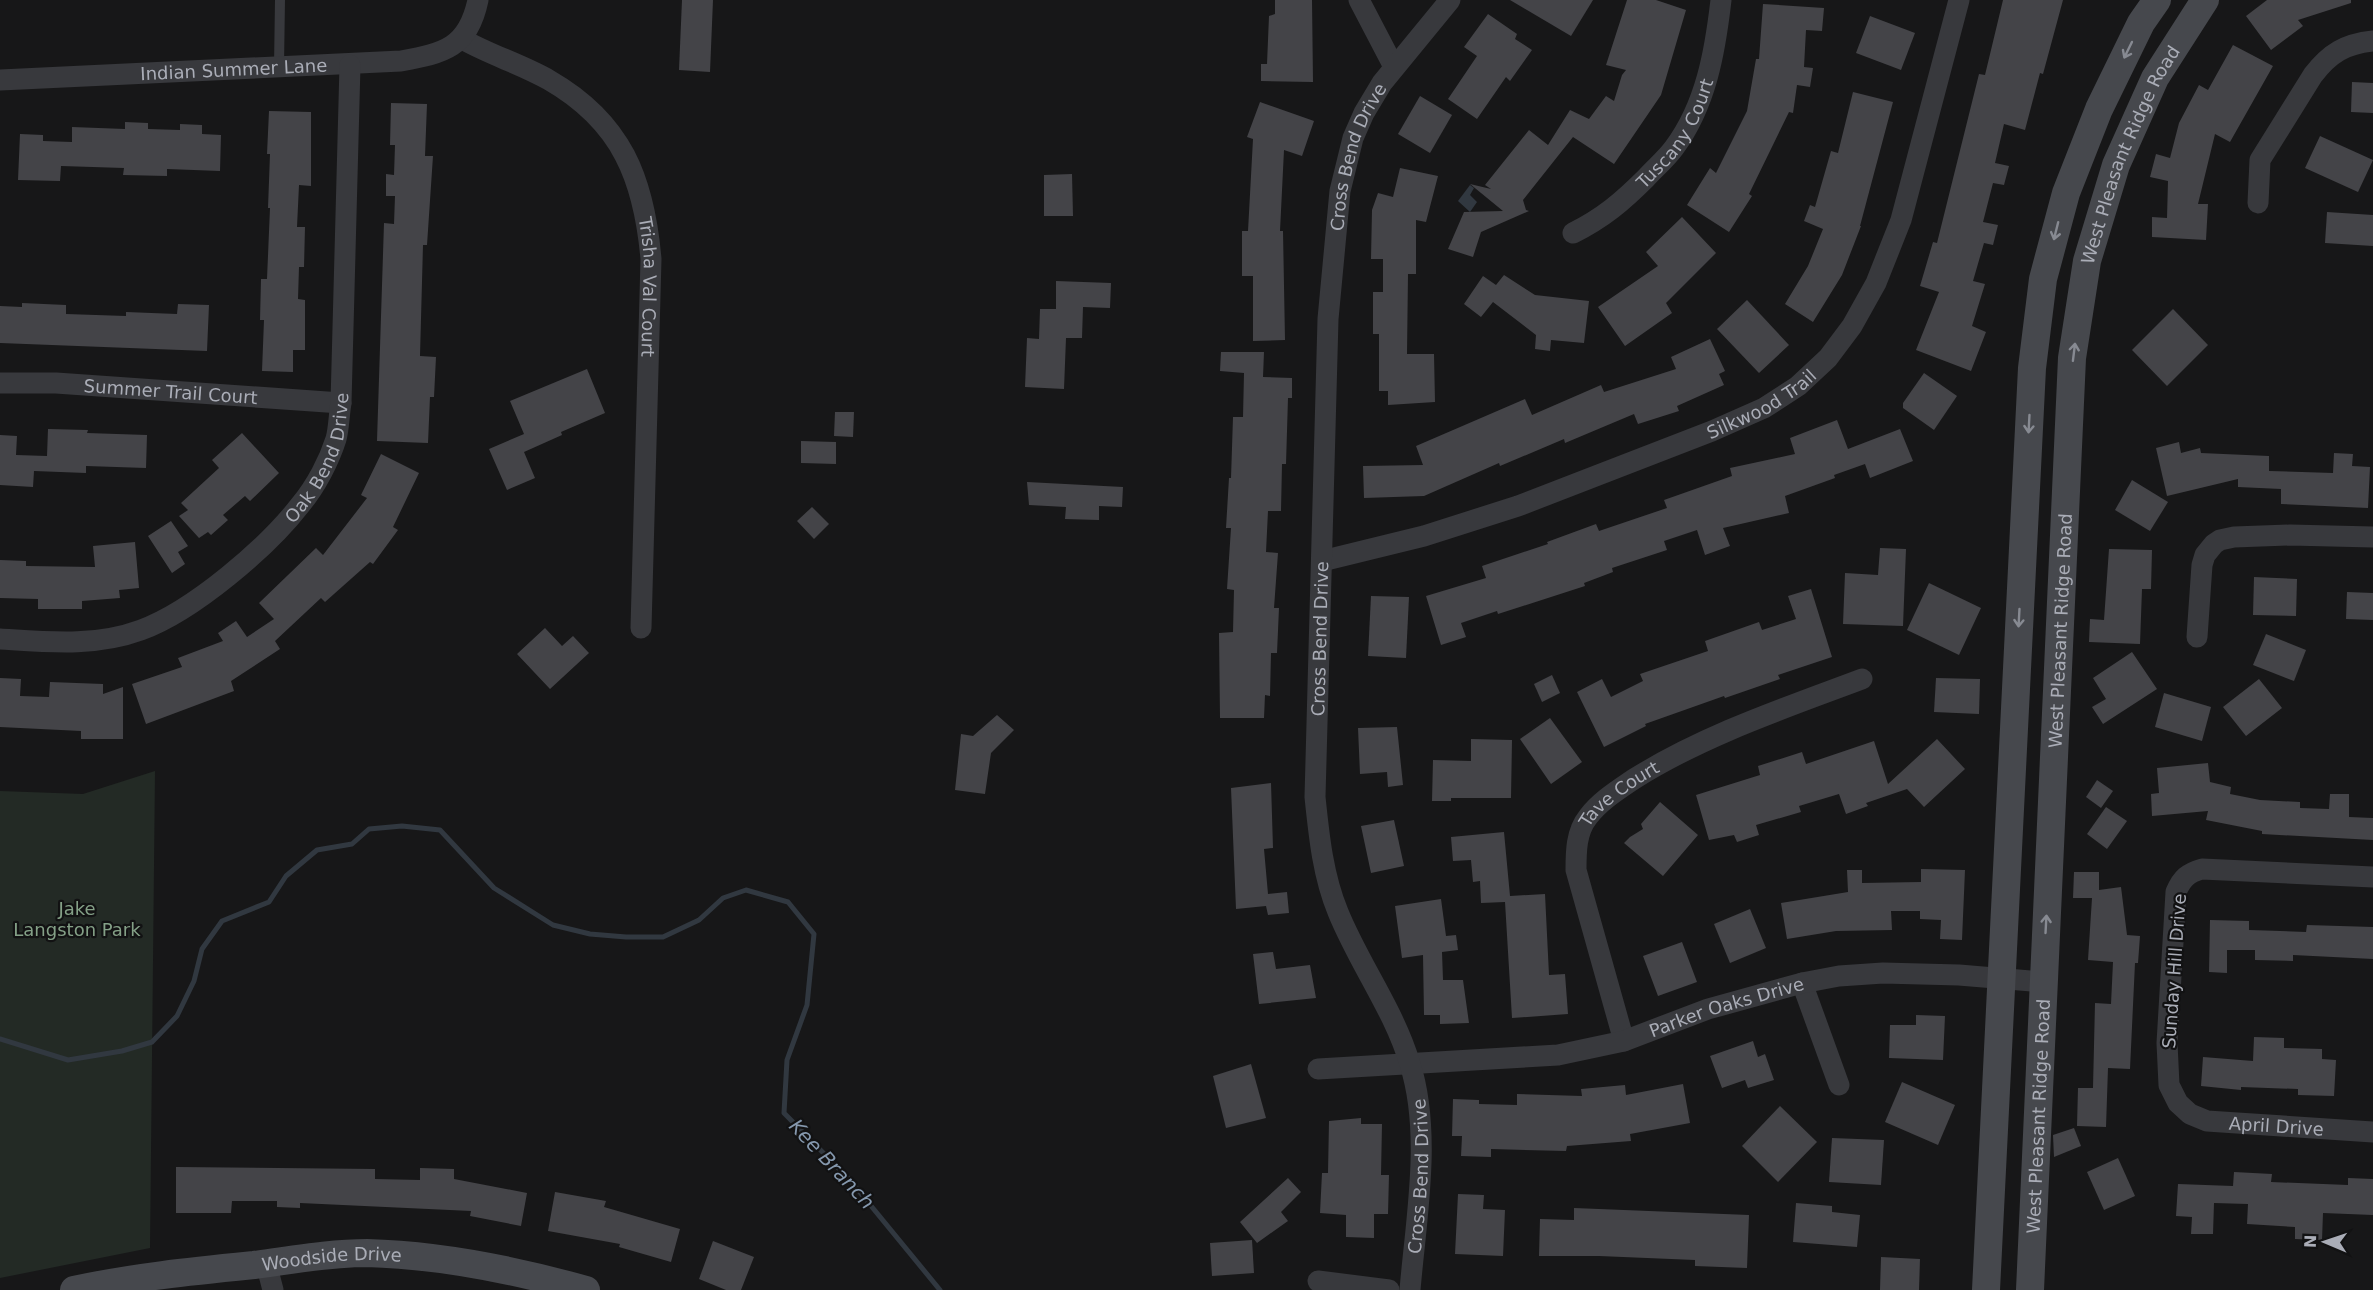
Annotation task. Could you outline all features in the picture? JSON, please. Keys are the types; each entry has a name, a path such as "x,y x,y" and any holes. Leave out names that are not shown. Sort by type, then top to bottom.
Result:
{"main road":[{"path":"1986,1290 2032,368 2043,279 2066,193 2099,109 2141,23 2157,0"},
{"name":"West Pleasant Ridge Road","path":"2030,1290 2072,358 2087,261 2116,165 2155,78 2205,0"},
{"name":"Woodside Drive","path":"74,1290 165,1275 270,1276 320,1255 367,1253 434,1259 522,1272 586,1290"}],"street":[{"path":"462,39 472,21 478,0"},
{"path":"1359,0 1395,67"},
{"name":"Cross Bend Drive","path":"1410,1290 1420,1171 1420,1101 1410,1062 1384,1003 1337,912 1321,852 1316,797 1328,319 1340,191 1353,138 1382,82 1450,0"},
{"name":"Tuscany Court","path":"1573,233 1600,219 1623,201 1673,149 1689,126 1715,49 1721,0"},
{"name":"Silkwood Trail","path":"1323,561 1424,536 1518,506 1723,426 1764,408 1798,386 1828,358 1852,326 1876,283 1901,220 1959,0"},
{"name":"Indian Summer Lane","path":"0,80 401,62 446,50 462,39"},
{"name":"Trisha Val Court","path":"462,39 483,51 548,79 574,95 600,117 622,149 640,197 648,229 651,259 641,628"},
{"path":"2258,203 2260,159 2313,75 2341,48 2373,41"},
{"name":"Oak Bend Drive","path":"0,639 94,642 140,631 165,620 188,606 261,546 303,502 321,473 336,438 341,403 350,65"},
{"name":"Summer Trail Court","path":"0,383 56,383 341,403"},
{"path":"2197,637 2202,565 2205,555 2220,540 2234,537 2290,535 2373,537"},
{"name":"Tave Court","path":"1624,1041 1576,870 1576,846 1587,818 1614,793 1653,767 1739,726 1862,679"},
{"name":"Sunday Hill Drive","path":"2184,1108 2178,1103 2169,1084 2167,1043 2176,892 2181,880 2192,872 2202,869 2373,877"},
{"name":"Parker Oaks Drive","path":"1318,1069 1410,1062 1558,1056 1624,1041 1708,1009 1802,983 1839,976 1883,973 1959,975 2044,982"},
{"path":"1802,983 1839,1085"},
{"name":"April Drive","path":"2184,1108 2190,1114 2207,1121 2373,1132"},
{"path":"1318,1281 1389,1290"}],"lane":[{"path":"279,66 280,0"}],"green space":[{"name":"Jake Langston Park","path":"155,771 150,1248 0,1278 0,791 83,794"}],"shaded area":[{"path":"1470,185 1474,188 1470,195 1477,202 1470,212 1458,201"}],"building":[{"path":"682,0 713,0 710,72 679,70"},
{"path":"1275,0 1312,0 1313,82 1261,81 1261,64 1267,64 1269,16 1275,14"},
{"path":"1510,0 1593,0 1571,36"},
{"path":"1627,0 1656,0 1686,10 1661,95 1614,164 1573,137 1523,200 1526,210 1529,211 1481,232 1473,257 1448,249 1464,212 1503,211 1470,184 1491,189 1485,185 1529,130 1548,145 1570,110 1589,119 1606,96 1614,101 1622,75 1626,70 1606,65"},
{"path":"2003,0 2063,0 2025,130 2004,124 1995,163 2009,166 2004,185 1993,183 1983,222 1998,225 1993,245 1984,243 1973,281 1985,284 1972,326 1986,332 1971,371 1916,350 1939,292 1920,286 1933,242 1937,243 1979,74 1985,75"},
{"path":"2267,0 2351,0 2351,3 2298,20 2303,26 2271,50 2246,16"},
{"path":"1763,4 1824,8 1822,31 1806,30 1804,67 1813,68 1810,87 1797,85 1793,113 1789,112 1749,194 1752,196 1729,232 1687,205 1710,168 1716,173 1747,111 1756,59 1759,59"},
{"path":"1488,14 1517,34 1515,39 1532,50 1510,81 1506,77 1477,119 1448,99 1477,56 1464,47"},
{"path":"1870,16 1915,33 1901,70 1856,53"},
{"path":"2233,45 2273,66 2230,142 2215,134 2198,204 2208,204 2206,240 2152,237 2152,217 2167,218 2168,181 2150,177 2156,154 2170,158 2179,123 2199,85 2208,90"},
{"path":"2352,82 2373,83 2373,113 2351,112"},
{"path":"1853,92 1893,102 1861,226 1842,275 1813,322 1785,304 1808,266 1823,229 1804,221 1810,205 1815,207 1831,151 1838,153"},
{"path":"1420,96 1452,115 1430,153 1398,134"},
{"path":"1260,102 1314,121 1302,156 1284,150 1280,231 1283,231 1285,340 1253,341 1253,276 1242,276 1242,231 1248,231 1253,139 1247,137"},
{"path":"391,103 427,104 425,156 433,156 427,245 423,245 420,356 436,357 434,397 430,397 428,443 377,441 384,223 394,224 395,196 386,196 386,174 394,175 395,145 390,145"},
{"path":"269,111 311,112 311,186 299,185 297,227 305,227 304,267 299,267 298,299 305,300 305,350 293,350 293,372 262,371 264,320 260,320 261,279 267,279 270,208 268,208 270,154 267,154"},
{"path":"125,122 148,123 148,129 180,130 180,124 202,125 202,134 221,135 220,171 167,169 167,176 123,175 124,168 61,166 60,181 18,180 20,134 43,135 43,141 72,142 72,127 125,129"},
{"path":"2320,136 2373,160 2358,192 2305,168"},
{"path":"1400,168 1438,176 1426,222 1416,220 1416,274 1408,274 1407,354 1434,354 1435,402 1388,405 1388,391 1379,391 1379,334 1373,334 1373,292 1383,292 1383,259 1371,259 1372,210 1378,193 1393,197"},
{"path":"1072,174 1073,216 1044,216 1044,175"},
{"path":"2327,212 2373,215 2373,246 2325,243"},
{"path":"1682,217 1716,253 1666,303 1672,313 1625,346 1598,307 1658,266 1646,252"},
{"path":"1504,275 1535,295 1589,301 1584,343 1551,340 1550,351 1535,349 1536,335 1493,302 1481,317 1464,304 1483,276 1496,285"},
{"path":"1056,281 1111,283 1110,308 1083,307 1082,338 1066,338 1064,389 1025,387 1027,338 1039,339 1040,309 1056,309"},
{"path":"1747,300 1789,345 1759,373 1717,329"},
{"path":"22,303 66,305 66,314 126,316 126,312 177,314 178,304 209,305 207,351 0,343 0,306 22,307"},
{"path":"2173,309 2208,345 2167,386 2132,350"},
{"path":"1710,339 1725,371 1719,374 1724,385 1677,406 1679,411 1638,424 1634,414 1565,443 1564,439 1500,466 1499,463 1424,496 1364,498 1363,466 1423,465 1416,446 1525,399 1532,415 1601,385 1604,392 1676,369 1671,357"},
{"path":"1221,352 1264,352 1263,377 1292,378 1292,398 1288,398 1286,464 1282,464 1281,511 1268,511 1266,552 1278,553 1274,608 1279,608 1277,653 1271,653 1270,696 1265,695 1264,718 1220,718 1219,633 1233,632 1234,590 1227,589 1231,528 1226,528 1229,478 1231,478 1233,417 1243,417 1244,373 1220,371"},
{"path":"587,369 605,413 561,432 562,435 524,452 535,478 507,490 489,449 524,434 510,401"},
{"path":"1924,373 1957,396 1934,430 1903,408 1903,403"},
{"path":"835,412 854,412 853,437 834,436"},
{"path":"1837,420 1848,449 1900,429 1913,461 1870,478 1865,464 1834,475 1835,478 1785,496 1789,513 1723,528 1730,546 1705,555 1697,530 1664,541 1667,550 1612,568 1613,572 1584,583 1585,586 1498,614 1497,611 1461,623 1466,637 1441,645 1426,596 1486,578 1482,566 1548,544 1547,542 1596,524 1599,531 1667,508 1664,500 1732,476 1730,468 1795,454 1790,438"},
{"path":"48,429 147,435 146,468 86,466 86,473 34,471 33,487 0,485 0,435 17,436 16,455 47,456"},
{"path":"242,433 279,473 250,501 245,496 223,515 228,520 211,535 208,532 199,538 179,516 188,510 181,503 219,468 212,460"},
{"path":"801,441 836,442 836,464 801,463"},
{"path":"2179,442 2181,453 2200,448 2201,453 2269,456 2269,471 2333,473 2334,453 2353,454 2352,466 2370,467 2368,508 2281,504 2281,489 2238,487 2238,479 2167,496 2156,448"},
{"path":"381,454 419,473 393,527 398,530 373,564 370,562 325,602 321,598 275,641 280,649 231,681 234,691 146,724 132,684 182,667 178,658 223,641 218,633 236,621 247,637 274,619 259,603 316,548 323,555 367,498 361,495"},
{"path":"2132,480 2168,502 2150,531 2115,510"},
{"path":"1027,482 1123,487 1122,507 1099,506 1099,520 1065,519 1066,507 1029,505"},
{"path":"812,507 829,524 814,539 797,521"},
{"path":"171,521 188,546 178,552 185,564 172,573 148,536"},
{"path":"135,542 139,588 119,590 120,598 82,601 82,609 38,609 38,599 0,598 0,560 26,561 26,566 95,567 93,546"},
{"path":"1880,548 1906,549 1903,626 1843,624 1845,573 1878,575"},
{"path":"2109,549 2152,550 2151,589 2142,589 2140,644 2089,642 2090,619 2104,620"},
{"path":"2254,577 2297,579 2296,616 2253,615"},
{"path":"1929,583 1981,608 1959,655 1907,630"},
{"path":"1811,589 1832,657 1778,675 1780,679 1645,724 1646,726 1604,747 1577,692 1602,679 1611,697 1643,681 1640,674 1708,651 1705,641 1759,622 1762,630 1796,619 1788,596"},
{"path":"2347,592 2373,593 2373,620 2346,619"},
{"path":"1371,596 1409,597 1406,658 1368,656"},
{"path":"545,628 562,646 573,636 589,653 550,689 517,654"},
{"path":"2266,634 2306,650 2294,681 2253,665"},
{"path":"2132,652 2157,689 2103,724 2092,707 2106,699 2093,678"},
{"path":"1552,675 1560,693 1542,702 1534,684"},
{"path":"0,678 21,679 20,696 49,697 50,682 103,684 103,694 123,687 123,739 81,739 81,731 0,727"},
{"path":"1936,678 1980,679 1979,714 1934,712"},
{"path":"2259,679 2282,708 2246,736 2223,707"},
{"path":"2164,693 2211,707 2202,741 2155,727"},
{"path":"997,715 1014,730 991,753 985,794 955,790 961,734 973,736"},
{"path":"1550,718 1582,762 1551,784 1520,739"},
{"path":"1397,727 1403,785 1388,787 1387,772 1360,774 1358,728"},
{"path":"1471,739 1512,740 1511,798 1451,798 1451,801 1432,801 1433,760 1471,761"},
{"path":"1937,739 1965,769 1924,807 1907,789 1866,803 1868,806 1846,814 1839,794 1799,806 1801,812 1756,825 1759,835 1737,842 1734,835 1709,840 1696,795 1760,775 1758,766 1802,752 1806,764 1874,741 1888,784"},
{"path":"2208,763 2210,782 2231,787 2230,794 2260,800 2300,802 2300,808 2329,809 2330,794 2349,794 2349,817 2373,818 2373,840 2262,834 2262,831 2206,820 2208,811 2152,816 2151,794 2159,793 2157,768"},
{"path":"2097,780 2113,791 2101,808 2086,797"},
{"path":"1271,783 1273,848 1264,849 1268,894 1287,892 1289,913 1268,915 1266,906 1236,909 1231,788"},
{"path":"1660,802 1698,835 1663,876 1624,843 1643,829 1641,824"},
{"path":"2106,807 2127,821 2107,849 2087,834"},
{"path":"1394,820 1404,866 1371,873 1361,826"},
{"path":"1504,832 1510,896 1545,894 1549,975 1565,974 1568,1014 1512,1018 1505,902 1481,903 1480,881 1473,882 1471,860 1453,861 1451,837"},
{"path":"1921,869 1965,870 1962,940 1940,939 1941,920 1920,919 1920,911 1891,911 1892,930 1836,931 1787,939 1781,903 1848,892 1847,870 1862,870 1862,883 1921,882"},
{"path":"2074,872 2099,872 2099,890 2121,887 2127,935 2140,936 2138,963 2135,963 2130,1069 2108,1068 2106,1127 2077,1126 2078,1088 2093,1088 2095,1003 2111,1004 2113,962 2088,960 2092,898 2073,898"},
{"path":"1441,899 1446,936 1456,935 1458,950 1442,952 1443,980 1463,980 1469,1023 1440,1024 1440,1015 1424,1015 1423,955 1402,958 1395,906"},
{"path":"1750,909 1766,948 1730,963 1714,924"},
{"path":"2210,920 2249,921 2249,930 2306,932 2307,925 2373,927 2373,959 2293,955 2293,961 2255,960 2255,950 2227,950 2227,973 2209,972"},
{"path":"1682,942 1697,982 1658,996 1643,956"},
{"path":"1273,952 1276,969 1310,965 1316,998 1259,1004 1253,954"},
{"path":"1916,1015 1945,1016 1943,1060 1889,1058 1890,1025 1916,1025"},
{"path":"2254,1037 2284,1038 2284,1048 2322,1049 2322,1059 2336,1060 2334,1096 2298,1095 2298,1089 2241,1087 2241,1090 2201,1086 2203,1057 2253,1061"},
{"path":"1753,1041 1758,1057 1765,1054 1774,1080 1748,1088 1745,1080 1722,1088 1710,1056"},
{"path":"1251,1064 1266,1118 1226,1128 1213,1076"},
{"path":"1902,1082 1955,1105 1938,1145 1885,1122"},
{"path":"1683,1084 1690,1123 1630,1134 1631,1141 1567,1146 1566,1151 1491,1149 1491,1157 1461,1156 1462,1136 1452,1136 1453,1099 1479,1100 1479,1104 1517,1105 1517,1094 1582,1096 1581,1089 1625,1085 1626,1095"},
{"path":"1780,1106 1817,1142 1778,1182 1742,1146"},
{"path":"1361,1118 1361,1124 1382,1124 1381,1175 1389,1175 1388,1214 1374,1214 1374,1238 1346,1237 1346,1215 1320,1213 1322,1173 1328,1173 1329,1121"},
{"path":"2074,1128 2081,1146 2054,1157 2053,1135"},
{"path":"1832,1138 1884,1140 1881,1185 1829,1182"},
{"path":"2118,1158 2135,1196 2104,1210 2087,1172"},
{"path":"176,1167 375,1169 375,1179 420,1180 420,1168 454,1169 454,1179 527,1193 521,1226 470,1216 471,1211 300,1203 300,1208 277,1207 277,1201 232,1201 231,1213 176,1213"},
{"path":"2234,1172 2272,1174 2271,1182 2348,1185 2348,1178 2373,1179 2373,1215 2323,1213 2322,1240 2295,1239 2295,1227 2247,1224 2248,1204 2214,1203 2213,1234 2191,1234 2192,1217 2176,1216 2178,1184 2233,1186"},
{"path":"1288,1178 1301,1192 1281,1212 1288,1221 1257,1243 1240,1222"},
{"path":"555,1192 606,1201 604,1207 680,1229 671,1262 619,1247 620,1244 548,1231"},
{"path":"1458,1194 1484,1195 1483,1209 1505,1210 1503,1256 1455,1254"},
{"path":"1796,1203 1832,1206 1832,1212 1860,1215 1857,1247 1793,1242"},
{"path":"1574,1208 1749,1215 1747,1268 1695,1266 1695,1260 1539,1256 1540,1219 1574,1220"},
{"path":"1252,1240 1254,1273 1212,1276 1210,1243"},
{"path":"713,1241 754,1257 741,1290 726,1290 699,1279"},
{"path":"1881,1257 1920,1259 1919,1290 1880,1290"}],"waterway":[{"name":"Kee Branch","path":"0,1039 68,1060 122,1051 152,1042 177,1016 194,981 202,949 222,921 269,902 286,876 317,850 352,844 369,829 402,826 440,830 494,888 553,925 590,934 663,937 699,920 723,898 746,890 788,902 814,934 807,1005 787,1060 784,1113 849,1179 940,1290"}]}
